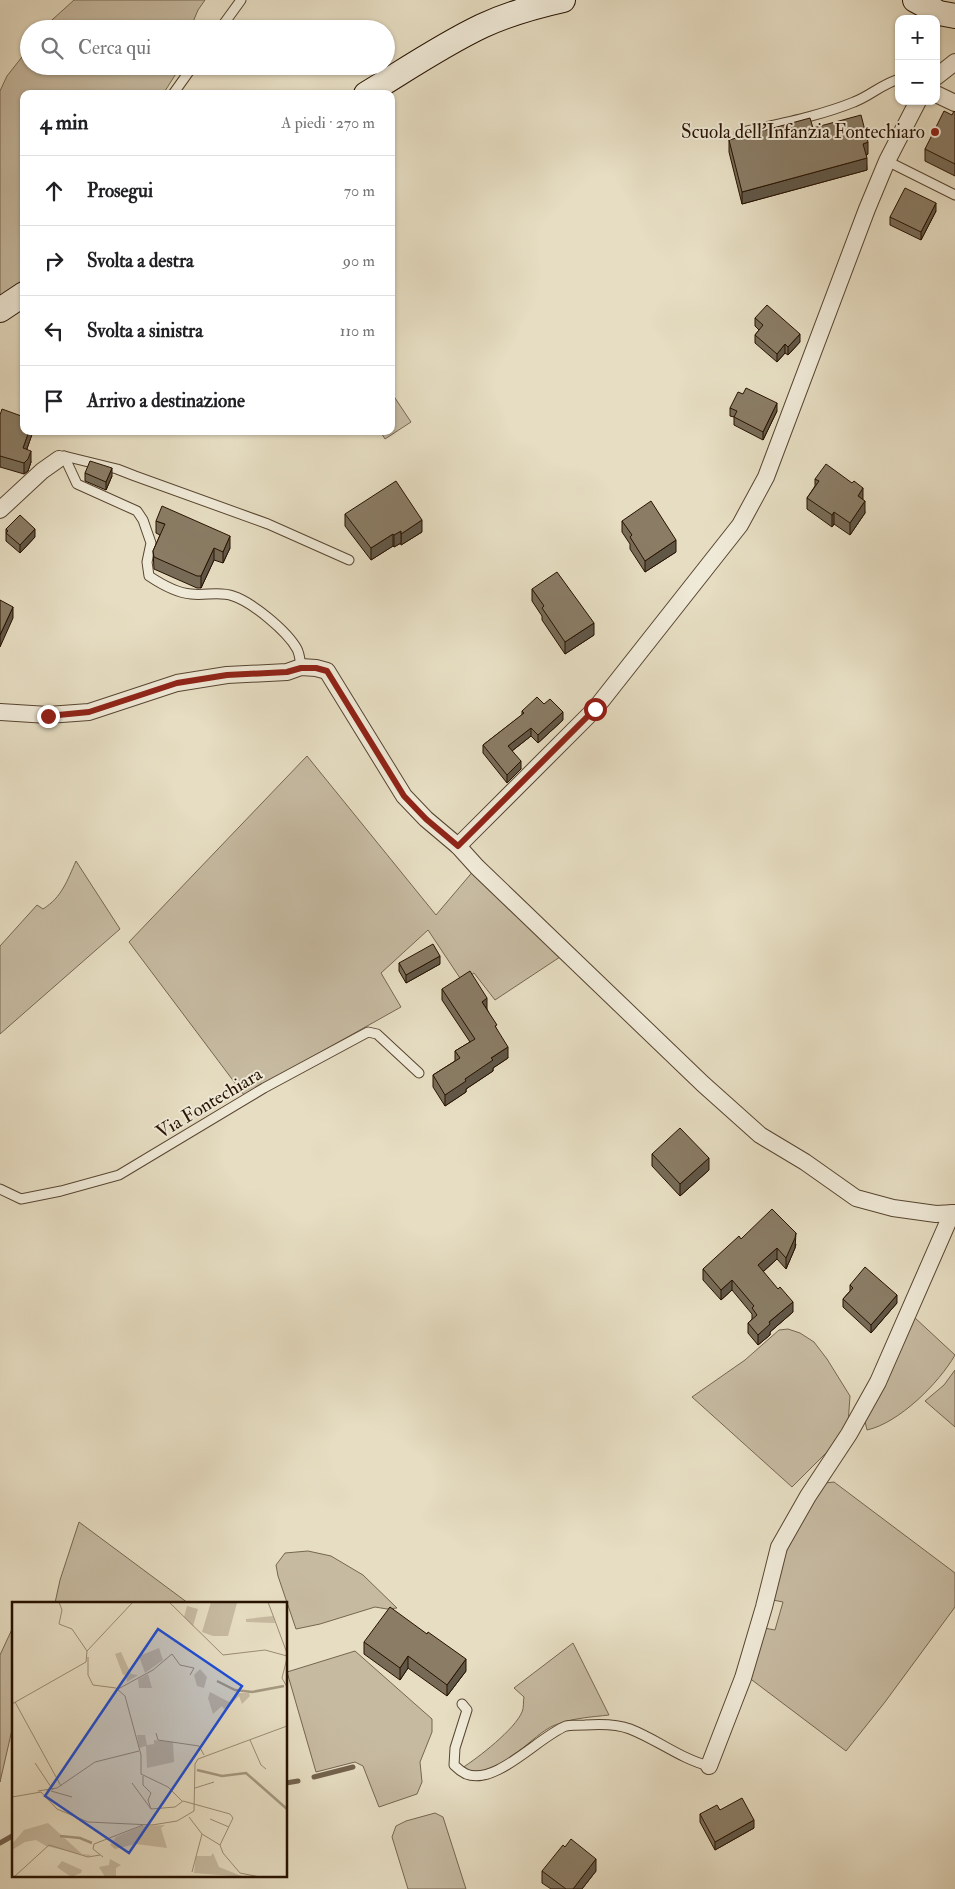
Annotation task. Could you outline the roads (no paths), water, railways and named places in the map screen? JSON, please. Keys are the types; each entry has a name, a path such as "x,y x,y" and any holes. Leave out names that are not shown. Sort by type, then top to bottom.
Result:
{"main road":[{"path":"373,90 483,26 513,14 563,0"},
{"path":"915,0 939,13 955,16"},
{"path":"0,310 20,297"}],"street":[{"path":"940,74 955,62"},
{"path":"940,96 955,102"},
{"path":"458,846 595,709 740,525 766,477 867,209 887,161 916,105"},
{"path":"0,510 42,471 62,458"},
{"path":"0,712 48,716 89,712 177,683 227,675 287,672 301,668 316,668 327,671 404,796 426,819 458,846 477,867 689,1071 760,1135 805,1162 856,1198 893,1208 936,1214 953,1213 878,1382 849,1434 808,1496 779,1547 743,1678 710,1766"}],"lane":[{"path":"227,20 241,0"},
{"path":"175,90 186,75"},
{"path":"739,134 832,110 857,101 888,82 895,80"},
{"path":"887,161 955,195"},
{"path":"62,458 117,469 259,520 349,560"},
{"path":"62,458 78,484 137,511 143,520 151,543 147,562 149,576 163,585 190,594 231,595 251,604 276,625 296,647 300,655 301,668"},
{"name":"Via Fontechiara","path":"0,1189 21,1199 61,1191 119,1175 264,1088 368,1032 377,1034 418,1073"},
{"path":"462,1704 467,1710 455,1748 454,1765 465,1774 478,1776 502,1768 541,1741 567,1726 595,1724 628,1728 692,1761 710,1766"}],"waterway":[{"path":"314,1777 353,1767"},
{"path":"288,1783 298,1781"},
{"path":"0,1843 12,1836"}],"place":[{"name":"Scuola dell'Infanzia Fontechiaro","path":"935,132"}]}
